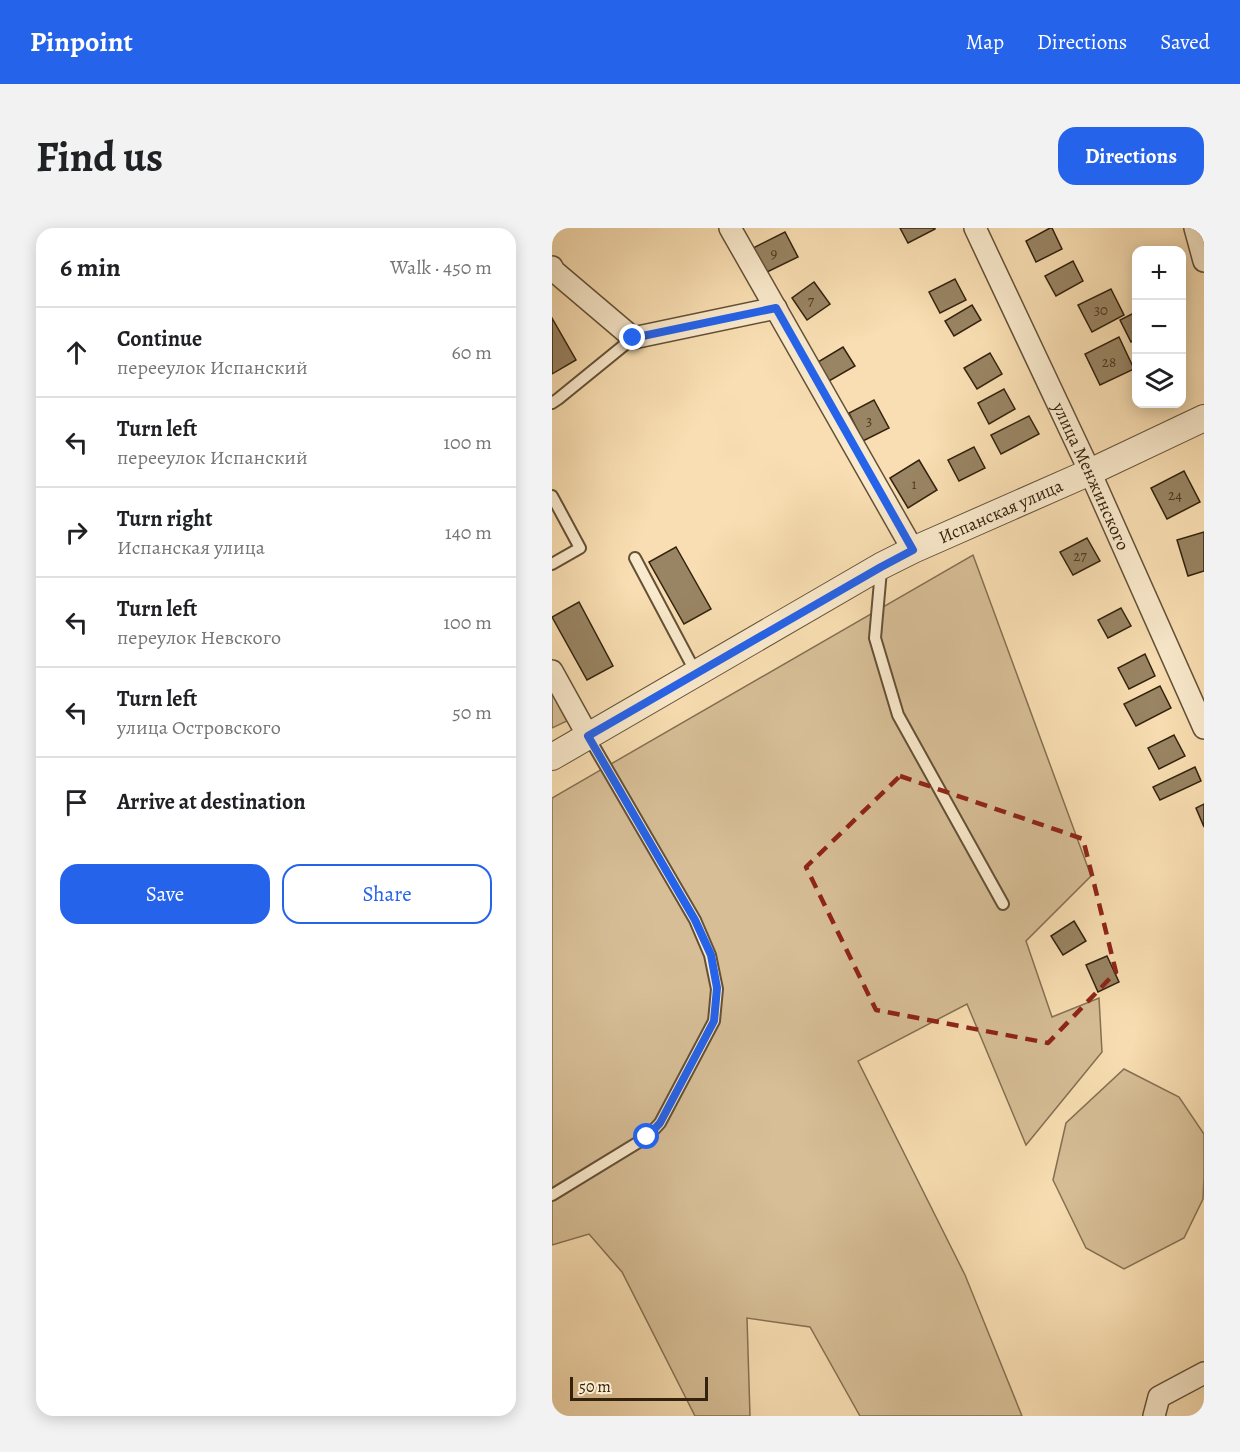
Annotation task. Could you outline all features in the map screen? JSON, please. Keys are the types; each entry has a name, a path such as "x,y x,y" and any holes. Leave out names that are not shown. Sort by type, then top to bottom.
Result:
{"street":[{"path":"730,228 913,550"},
{"name":"улица Менжинского","path":"975,228 1090,472 1204,728"},
{"path":"1195,228 1204,261"},
{"path":"552,267 633,338 776,308"},
{"name":"Испанская улица","path":"552,757 913,550 1090,472 1204,418"},
{"path":"552,671 588,736"},
{"path":"1154,1416 1159,1397 1204,1373"}],"lane":[{"path":"552,403 633,338"},
{"path":"552,496 580,548 552,564"},
{"path":"635,558 696,674"},
{"path":"881,567 875,638 898,715 1003,904"},
{"path":"552,1195 647,1137 660,1123 714,1021 717,988 711,955 695,920 588,736"}],"highlighted area":[{"path":"900,776 1083,839 1116,972 1048,1043 876,1010 806,867"}],"shaded area":[{"path":"973,555 1091,876 1026,941 1052,1017 1099,998 1102,1052 1026,1145 967,1004 858,1061 965,1275 1022,1416 860,1416 810,1327 747,1318 750,1416 695,1416 622,1272 589,1234 552,1245 552,798"},
{"path":"552,693 567,721 552,728"},
{"path":"1124,1069 1179,1097 1204,1134 1204,1177 1203,1199 1184,1238 1124,1269 1086,1248 1053,1180 1066,1123"}],"building":[{"path":"900,228 935,228 935,229 908,243"},
{"path":"1050,228 1062,249 1036,262 1026,241"},
{"path":"785,232 798,257 763,274 751,249"},
{"path":"1073,261 1083,281 1056,296 1045,276"},
{"path":"955,279 966,300 940,313 929,292"},
{"path":"814,282 830,304 807,320 792,298"},
{"path":"1111,289 1124,315 1092,332 1078,305"},
{"path":"972,305 981,320 954,336 945,321"},
{"path":"1132,314 1131,342 1120,320"},
{"path":"552,318 576,360 552,374"},
{"path":"1119,337 1132,365 1132,370 1100,385 1085,354"},
{"path":"843,347 855,366 829,381 818,362"},
{"path":"990,353 1002,374 977,389 964,368"},
{"path":"1004,389 1015,409 989,424 978,403"},
{"path":"874,400 889,428 863,441 849,413"},
{"path":"1029,416 1039,434 1001,454 991,435"},
{"path":"974,447 985,468 959,481 948,460"},
{"path":"919,460 937,490 908,508 890,478"},
{"path":"1184,471 1200,502 1167,519 1151,488"},
{"path":"1204,532 1204,571 1188,576 1177,540"},
{"path":"1087,538 1100,561 1073,575 1060,552"},
{"path":"676,547 711,609 684,624 649,562"},
{"path":"579,602 613,666 587,680 552,617"},
{"path":"1121,608 1131,626 1108,638 1098,620"},
{"path":"1145,654 1155,676 1129,689 1118,668"},
{"path":"1160,686 1171,708 1136,726 1124,704"},
{"path":"1174,735 1185,756 1159,769 1148,748"},
{"path":"1195,767 1201,781 1160,800 1153,787"},
{"path":"1204,804 1204,827 1196,808"},
{"path":"1074,921 1086,941 1063,955 1051,936"},
{"path":"1107,956 1119,982 1098,992 1086,965"}],"route":[{"path":"633,338 776,308 913,550 588,736 695,920 711,955 717,988 714,1021 660,1123 647,1137"}]}
